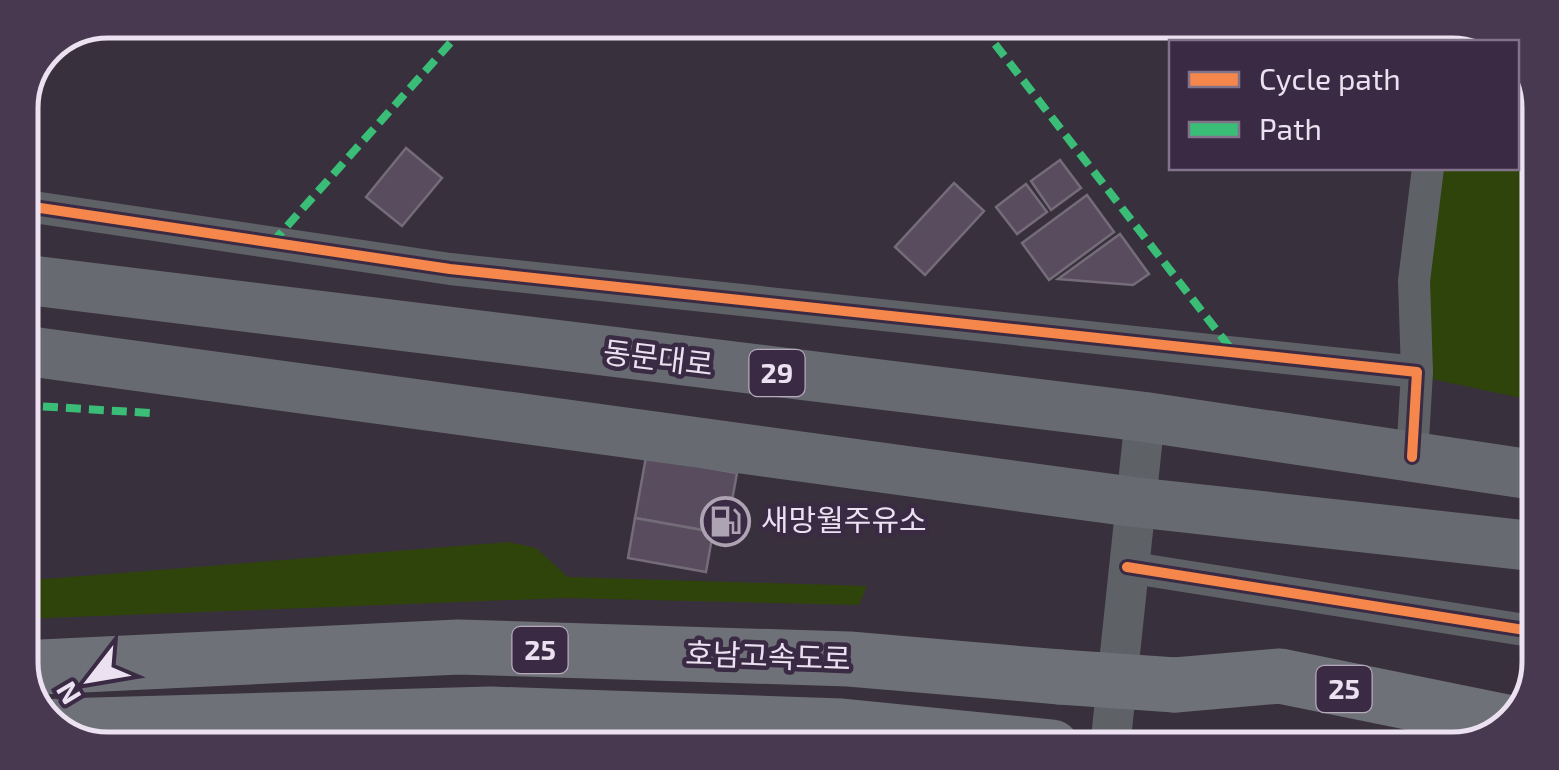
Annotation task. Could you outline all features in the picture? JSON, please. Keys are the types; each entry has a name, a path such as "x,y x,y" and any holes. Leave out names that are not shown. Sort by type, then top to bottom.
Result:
{"highway":[{"name":"호남고속도로","path":"38,667 458,647 849,659 1175,685 1280,676 1493,718"},
{"name":"25","path":"77,725 491,714 842,726 899,732"}],"main road":[{"name":"동문대로","path":"38,281 1144,417 1522,473"},
{"path":"38,352 1134,502 1522,545"}],"street":[{"path":"1412,457 1417,372 1414,281 1428,170"},
{"path":"38,209 450,269 1417,372"},
{"path":"1112,732 1144,417"},
{"path":"1128,567 1522,630"}],"green space":[{"path":"1519,91 1522,398 1432,379 1427,279 1441,170 1519,170"},
{"path":"509,542 536,548 568,577 867,586 859,605 565,598 38,618 38,580"}],"building":[{"path":"406,148 442,178 402,226 366,197"},
{"path":"1060,160 1081,188 1051,210 1031,181"},
{"path":"954,183 984,211 925,275 895,247"},
{"path":"1026,184 1047,212 1017,234 996,207"},
{"path":"1087,195 1114,232 1049,280 1022,243"},
{"path":"1120,234 1149,274 1133,285 1058,279"},
{"path":"646,457 737,473 726,534 635,518"},
{"path":"635,518 713,532 706,572 628,558"}],"marked path":[{"path":"272,243 456,37"},
{"path":"990,37 1235,354"},
{"path":"38,406 150,413"}],"cycle path":[{"path":"38,208 450,269 1417,372 1412,457"},
{"path":"1127,567 1522,630"}],"place":[{"name":"새망월주유소","path":"726,521"}]}
